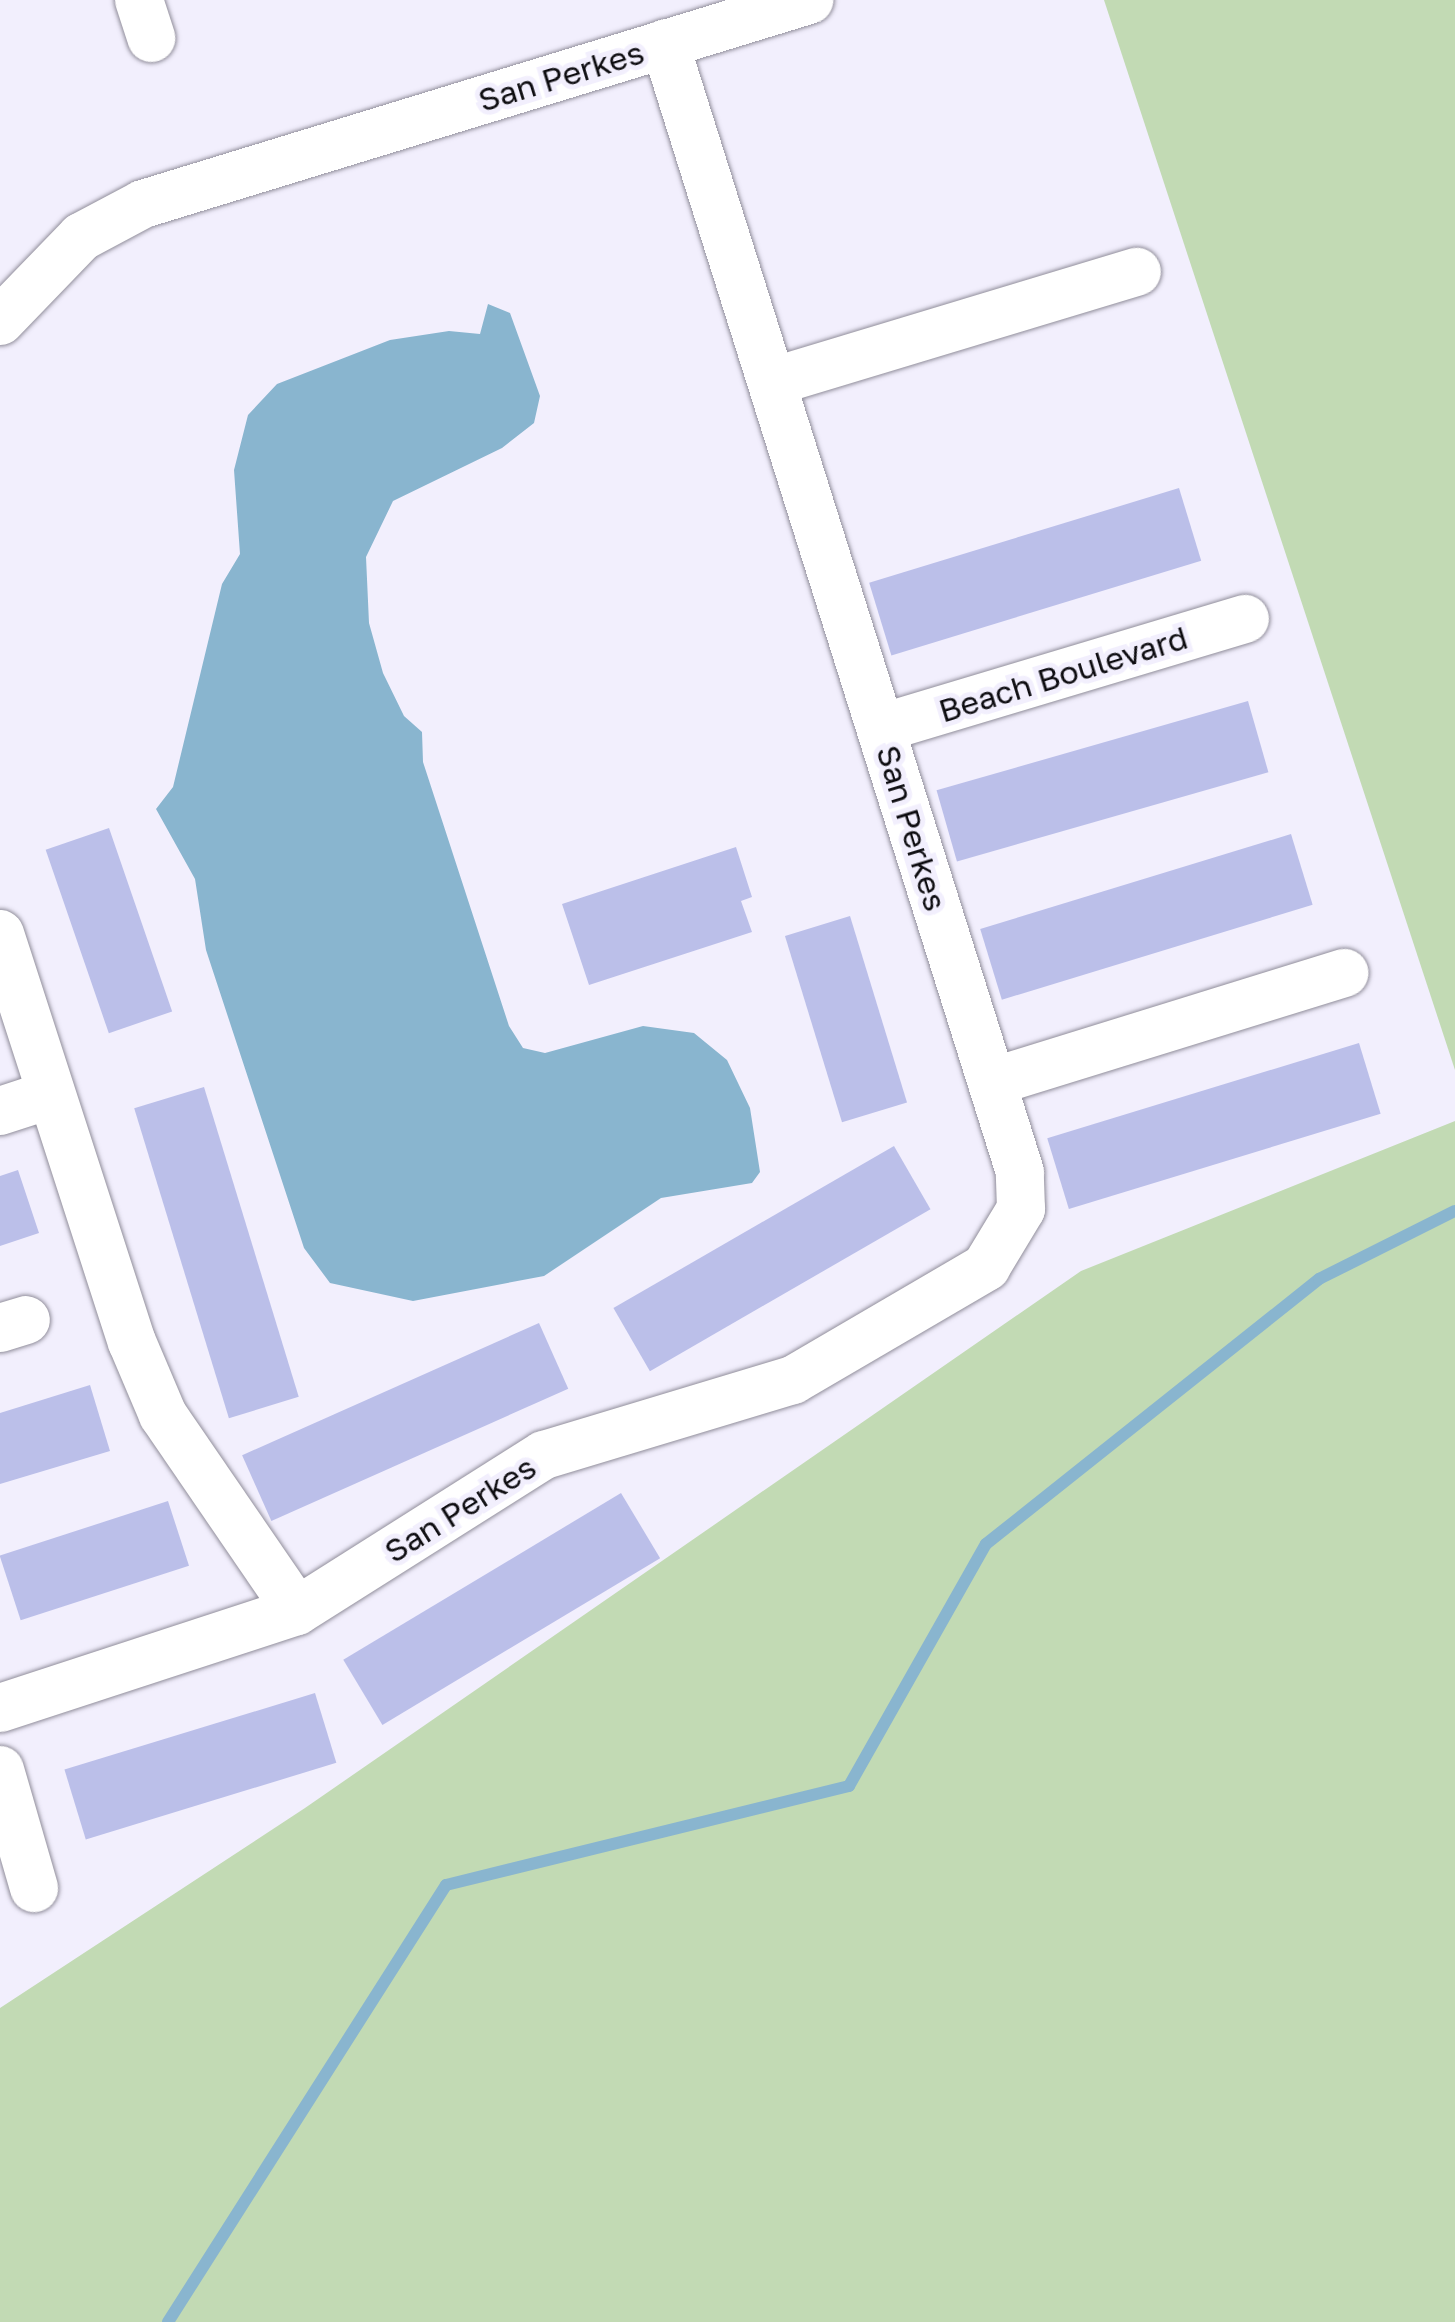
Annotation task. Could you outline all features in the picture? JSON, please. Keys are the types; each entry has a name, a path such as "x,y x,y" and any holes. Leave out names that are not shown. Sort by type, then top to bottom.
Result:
{"street":[{"path":"665,44 809,0"},
{"name":"San Perkes","path":"0,321 80,237 144,204 665,44 775,382 1020,1172 1021,1209 986,1268 793,1380 544,1455 298,1610 0,1708"},
{"path":"775,382 1137,272"},
{"name":"Beach Boulevard","path":"880,728 1245,619"},
{"path":"0,934 49,1095 162,1416 298,1610"},
{"path":"992,1082 1346,973"},
{"path":"0,1111 49,1095"},
{"path":"0,1770 34,1888"}],"green space":[{"path":"1104,0 1455,0 1455,1070"},
{"path":"1455,1121 1455,2322 0,2322 0,2008 305,1808 1081,1271"}],"water":[{"path":"488,304 510,313 540,396 534,423 502,448 393,501 366,557 369,623 383,673 404,716 422,732 423,762 509,1026 523,1048 545,1053 643,1026 694,1033 727,1060 750,1108 760,1172 752,1183 661,1198 544,1276 413,1301 330,1283 304,1248 206,950 195,879 156,809 173,787 222,584 240,554 234,470 248,415 277,384 390,340 449,331 480,334"}],"building":[{"path":"1179,488 1201,561 891,655 869,583"},
{"path":"1248,701 1268,772 957,861 937,790"},
{"path":"109,828 172,1011 109,1033 46,850"},
{"path":"1291,834 1313,905 1002,1000 980,929"},
{"path":"736,847 752,897 741,901 752,932 589,985 562,904"},
{"path":"850,916 907,1102 842,1122 785,936"},
{"path":"1359,1043 1381,1114 1069,1209 1047,1138"},
{"path":"204,1087 299,1397 229,1418 134,1108"},
{"path":"894,1146 931,1209 650,1371 613,1308"},
{"path":"18,1170 39,1233 0,1246 0,1176"},
{"path":"539,1323 568,1389 271,1521 242,1455"},
{"path":"90,1385 110,1451 0,1484 0,1413"},
{"path":"621,1493 660,1558 382,1725 343,1660"},
{"path":"168,1501 189,1566 21,1620 0,1556"},
{"path":"315,1693 336,1763 86,1839 64,1770"}],"waterway":[{"path":"168,2322 446,1885 849,1786 986,1544 1319,1279 1455,1211"}]}
